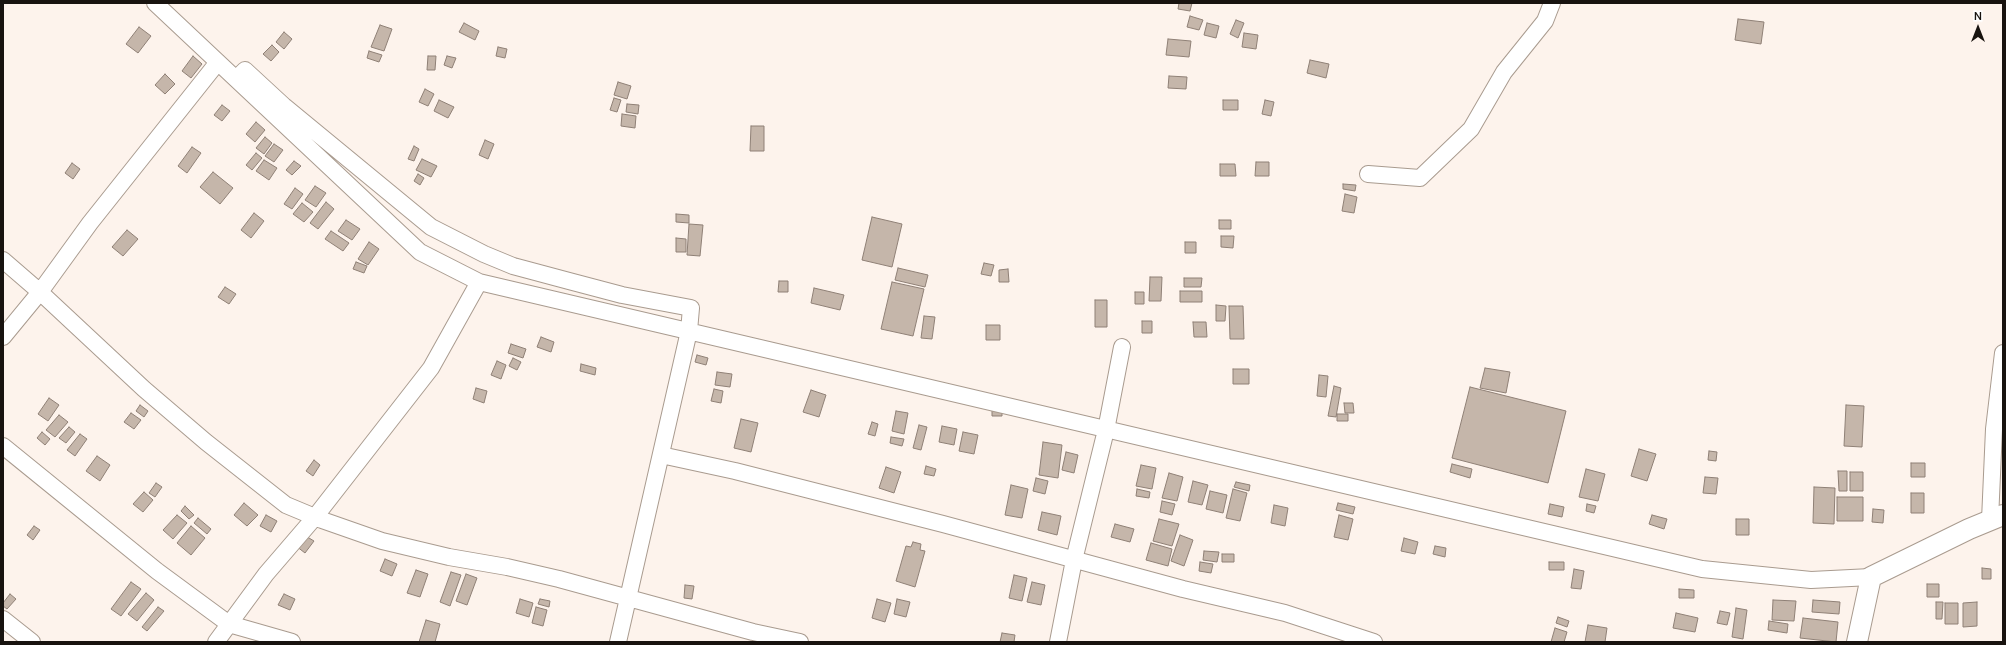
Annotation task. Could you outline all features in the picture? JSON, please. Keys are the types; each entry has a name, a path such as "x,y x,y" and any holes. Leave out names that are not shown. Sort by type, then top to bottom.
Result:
{"street":[{"path":"155,3 420,252 479,282 1702,569 1811,580 1871,577 1997,517 1994,429 2003,353"},
{"path":"1368,174 1420,178 1471,129 1504,72 1545,21 1552,3"},
{"path":"3,337 40,292 90,223 218,62"},
{"path":"236,79 245,70 284,106 431,227 484,254 513,266 622,295 691,308 690,331 618,642"},
{"path":"3,260 40,292 144,389 206,442 286,505 382,541 449,557 507,567 628,596 753,632 800,642"},
{"path":"216,642 266,574 315,517 431,368 479,282"},
{"path":"1058,642 1074,560 1106,430 1122,347"},
{"path":"3,446 157,571 229,624 292,642"},
{"path":"661,455 735,471 1183,589 1284,613 1374,642"},
{"path":"1858,642 1871,577"},
{"path":"3,619 32,642"}],"building":[{"path":"1179,3 1192,3 1190,11 1178,9"},
{"path":"1190,16 1203,20 1199,30 1187,27"},
{"path":"1738,19 1764,22 1761,44 1735,40"},
{"path":"1236,20 1244,23 1238,38 1230,34"},
{"path":"464,23 479,31 475,40 459,32"},
{"path":"1207,23 1219,26 1216,38 1204,35"},
{"path":"380,25 392,29 384,51 371,47"},
{"path":"139,27 151,36 138,53 126,44"},
{"path":"284,32 292,39 284,49 276,42"},
{"path":"1244,33 1258,35 1256,49 1242,47"},
{"path":"1168,39 1191,41 1189,57 1166,55"},
{"path":"272,45 279,52 271,61 263,54"},
{"path":"498,47 507,49 505,58 496,56"},
{"path":"369,51 382,55 379,62 367,58"},
{"path":"193,56 202,64 191,78 182,71"},
{"path":"428,56 436,56 435,70 427,70"},
{"path":"447,56 456,58 452,68 444,65"},
{"path":"1310,60 1329,64 1326,78 1307,73"},
{"path":"165,74 175,84 165,94 155,85"},
{"path":"1169,76 1187,77 1186,89 1168,88"},
{"path":"618,82 631,86 627,99 614,95"},
{"path":"425,89 434,94 428,106 419,102"},
{"path":"614,98 621,100 617,112 610,110"},
{"path":"439,100 454,107 448,118 434,111"},
{"path":"1223,100 1238,100 1238,110 1223,110"},
{"path":"1265,100 1274,102 1271,116 1262,114"},
{"path":"627,104 639,105 638,114 626,112"},
{"path":"222,105 230,111 222,121 214,115"},
{"path":"622,114 636,116 635,128 621,126"},
{"path":"256,122 265,130 255,142 246,134"},
{"path":"751,126 764,126 764,151 750,151"},
{"path":"265,137 272,143 264,154 256,148"},
{"path":"485,140 494,144 488,159 479,155"},
{"path":"274,144 283,150 274,162 265,156"},
{"path":"414,146 419,149 414,161 408,159"},
{"path":"192,147 201,153 187,173 178,166"},
{"path":"256,153 262,158 252,170 246,165"},
{"path":"422,159 437,166 431,177 416,170"},
{"path":"264,160 277,168 269,180 256,171"},
{"path":"294,161 301,166 292,175 286,170"},
{"path":"1256,162 1269,162 1269,176 1255,176"},
{"path":"72,163 80,169 73,179 65,173"},
{"path":"1220,164 1235,164 1236,176 1220,176"},
{"path":"213,172 233,188 220,204 200,187"},
{"path":"418,174 424,178 420,185 414,181"},
{"path":"1343,184 1356,185 1355,191 1343,189"},
{"path":"315,186 326,193 316,207 305,200"},
{"path":"295,188 303,194 292,209 284,204"},
{"path":"1345,194 1357,197 1354,213 1342,211"},
{"path":"326,202 334,209 318,229 310,223"},
{"path":"302,203 313,212 304,222 293,214"},
{"path":"254,213 264,221 251,238 241,230"},
{"path":"676,214 689,215 689,223 676,222"},
{"path":"872,217 902,224 892,267 862,260"},
{"path":"346,220 360,229 352,240 338,231"},
{"path":"1219,220 1231,220 1231,229 1219,229"},
{"path":"689,224 703,225 700,256 687,255"},
{"path":"127,230 138,239 123,256 112,247"},
{"path":"331,231 349,243 343,251 325,239"},
{"path":"1221,236 1234,236 1233,248 1221,247"},
{"path":"676,238 686,239 686,252 676,252"},
{"path":"369,242 379,249 368,265 358,259"},
{"path":"1185,242 1196,242 1196,253 1185,253"},
{"path":"356,262 367,266 364,273 353,269"},
{"path":"984,263 994,265 991,276 981,274"},
{"path":"898,268 928,275 925,287 895,280"},
{"path":"1008,269 1009,282 999,282 999,270"},
{"path":"1150,277 1162,277 1161,301 1149,301"},
{"path":"1184,278 1202,278 1201,287 1184,287"},
{"path":"779,281 788,281 788,292 778,292"},
{"path":"892,282 924,289 913,336 881,329"},
{"path":"225,287 236,294 229,304 218,297"},
{"path":"814,288 844,295 840,310 811,303"},
{"path":"1180,291 1202,291 1202,302 1180,302"},
{"path":"1135,292 1144,292 1144,304 1135,304"},
{"path":"1095,300 1107,300 1107,327 1095,327"},
{"path":"1216,305 1226,306 1225,321 1216,321"},
{"path":"1229,306 1243,306 1244,339 1230,339"},
{"path":"924,316 935,317 932,339 921,338"},
{"path":"1142,321 1152,321 1152,333 1142,333"},
{"path":"1193,322 1206,322 1207,337 1194,337"},
{"path":"986,325 1000,325 1000,340 986,340"},
{"path":"541,337 554,342 551,352 537,347"},
{"path":"511,344 526,349 523,358 508,353"},
{"path":"697,355 708,358 706,365 695,362"},
{"path":"513,358 521,362 517,370 509,366"},
{"path":"497,361 506,365 501,379 491,375"},
{"path":"581,364 596,368 595,375 580,371"},
{"path":"1485,368 1510,372 1506,393 1480,388"},
{"path":"1233,369 1249,369 1249,384 1233,384"},
{"path":"717,372 732,374 730,387 715,385"},
{"path":"1319,375 1328,376 1326,397 1317,396"},
{"path":"1334,386 1341,388 1336,417 1328,416"},
{"path":"1470,387 1566,411 1548,483 1452,458"},
{"path":"476,388 487,391 484,403 473,399"},
{"path":"714,389 723,391 721,403 711,401"},
{"path":"811,390 826,395 819,417 803,412"},
{"path":"49,398 59,405 48,421 38,414"},
{"path":"1344,403 1353,403 1354,413 1345,413"},
{"path":"140,405 148,411 144,417 136,411"},
{"path":"1846,405 1864,406 1862,447 1844,446"},
{"path":"992,409 1002,409 1002,416 992,416"},
{"path":"896,411 908,413 904,434 892,431"},
{"path":"131,413 141,420 134,429 124,422"},
{"path":"1337,414 1348,414 1348,421 1337,421"},
{"path":"59,415 68,422 55,437 46,430"},
{"path":"741,419 758,423 751,452 734,448"},
{"path":"872,422 878,424 875,436 868,434"},
{"path":"919,425 927,427 921,450 913,448"},
{"path":"942,426 957,429 954,445 939,442"},
{"path":"69,427 75,432 66,443 59,438"},
{"path":"42,432 50,439 45,445 37,438"},
{"path":"963,432 978,435 974,454 959,451"},
{"path":"80,434 87,439 75,456 67,450"},
{"path":"891,437 904,439 902,446 890,443"},
{"path":"1043,442 1062,445 1058,478 1039,475"},
{"path":"1639,449 1656,454 1647,481 1631,476"},
{"path":"1709,451 1717,452 1716,461 1708,460"},
{"path":"1066,452 1078,455 1074,473 1062,470"},
{"path":"97,456 110,465 100,481 86,471"},
{"path":"314,460 320,465 313,476 306,471"},
{"path":"1911,463 1925,463 1925,477 1911,477"},
{"path":"1452,464 1472,469 1470,478 1450,472"},
{"path":"1141,465 1156,468 1152,489 1136,486"},
{"path":"926,466 936,469 934,476 924,474"},
{"path":"886,467 901,472 894,493 879,488"},
{"path":"1586,469 1605,474 1598,501 1579,497"},
{"path":"1838,471 1847,471 1847,491 1839,491"},
{"path":"1850,472 1863,472 1863,491 1850,491"},
{"path":"1169,473 1183,477 1177,501 1162,498"},
{"path":"1705,477 1718,478 1716,494 1703,493"},
{"path":"1036,478 1048,481 1045,494 1033,491"},
{"path":"1193,481 1208,485 1202,505 1188,502"},
{"path":"1236,482 1250,485 1249,491 1234,487"},
{"path":"156,483 162,487 155,497 149,493"},
{"path":"1011,485 1028,489 1022,518 1005,515"},
{"path":"1814,487 1835,488 1834,524 1813,523"},
{"path":"1137,489 1150,492 1149,498 1136,496"},
{"path":"1233,489 1247,493 1240,521 1226,518"},
{"path":"1210,491 1227,495 1223,513 1206,509"},
{"path":"144,492 153,500 143,512 133,504"},
{"path":"1911,493 1924,493 1924,513 1911,513"},
{"path":"1837,497 1863,497 1863,521 1837,521"},
{"path":"1162,501 1175,504 1172,515 1160,512"},
{"path":"244,503 258,515 247,526 234,515"},
{"path":"1338,503 1355,507 1353,514 1336,510"},
{"path":"1550,504 1564,507 1562,517 1548,514"},
{"path":"1587,504 1596,506 1594,513 1586,511"},
{"path":"1274,505 1288,508 1285,526 1271,523"},
{"path":"185,506 194,515 189,519 181,511"},
{"path":"1873,509 1884,510 1883,523 1872,522"},
{"path":"1042,512 1061,516 1057,535 1038,530"},
{"path":"177,515 187,523 173,539 163,530"},
{"path":"266,515 277,521 271,532 260,526"},
{"path":"1339,515 1353,519 1348,540 1334,537"},
{"path":"1652,515 1667,519 1664,529 1649,524"},
{"path":"198,518 211,529 207,534 194,523"},
{"path":"1159,519 1179,524 1172,546 1153,541"},
{"path":"1736,519 1749,519 1749,535 1736,535"},
{"path":"1115,524 1134,529 1130,542 1111,537"},
{"path":"34,526 40,530 33,540 27,535"},
{"path":"191,526 205,538 191,555 177,543"},
{"path":"304,535 314,541 305,553 296,546"},
{"path":"1180,535 1193,540 1184,566 1171,561"},
{"path":"1404,538 1418,542 1415,554 1401,551"},
{"path":"913,542 921,544 920,550 925,551 915,587 896,581 906,546 911,547"},
{"path":"1151,543 1172,549 1168,566 1146,560"},
{"path":"1435,546 1446,548 1445,557 1433,554"},
{"path":"1204,551 1219,552 1217,562 1203,560"},
{"path":"1222,554 1234,554 1234,562 1222,562"},
{"path":"385,559 397,564 392,576 380,571"},
{"path":"1200,562 1213,564 1211,573 1199,571"},
{"path":"1549,562 1564,562 1564,570 1549,570"},
{"path":"1982,568 1991,569 1991,579 1982,579"},
{"path":"1574,569 1584,571 1581,589 1571,588"},
{"path":"416,570 428,574 420,597 407,593"},
{"path":"451,572 461,575 450,606 440,602"},
{"path":"466,574 477,578 467,605 456,601"},
{"path":"1014,575 1027,578 1022,601 1009,598"},
{"path":"131,582 141,589 121,616 111,609"},
{"path":"1032,582 1045,585 1041,605 1027,602"},
{"path":"1927,584 1939,584 1939,597 1927,597"},
{"path":"685,585 694,586 692,599 684,598"},
{"path":"1679,589 1694,590 1694,598 1679,598"},
{"path":"146,593 154,600 137,621 128,614"},
{"path":"10,594 16,599 7,609 3,606 3,603"},
{"path":"284,594 295,599 290,610 278,605"},
{"path":"520,599 533,603 529,617 516,613"},
{"path":"540,599 550,601 549,607 538,604"},
{"path":"877,599 891,603 885,622 872,618"},
{"path":"897,599 910,602 906,617 894,614"},
{"path":"1773,600 1796,601 1794,621 1772,620"},
{"path":"1813,600 1840,602 1839,614 1812,612"},
{"path":"1936,602 1943,602 1942,619 1936,619"},
{"path":"1977,602 1977,626 1963,627 1963,603"},
{"path":"1945,603 1958,603 1958,624 1945,624"},
{"path":"158,607 164,611 147,631 142,627"},
{"path":"536,607 547,610 543,626 532,623"},
{"path":"1736,608 1747,610 1743,639 1732,637"},
{"path":"1720,611 1730,613 1727,625 1717,623"},
{"path":"1676,613 1698,618 1695,632 1673,628"},
{"path":"1558,617 1569,621 1567,627 1556,623"},
{"path":"1803,618 1838,622 1836,642 1800,638"},
{"path":"426,620 440,624 435,642 419,642"},
{"path":"1769,621 1788,624 1787,633 1768,630"},
{"path":"1588,625 1607,628 1605,642 1585,642"},
{"path":"1555,628 1567,632 1564,642 1551,642"},
{"path":"1002,633 1015,635 1014,642 1000,642"}]}
